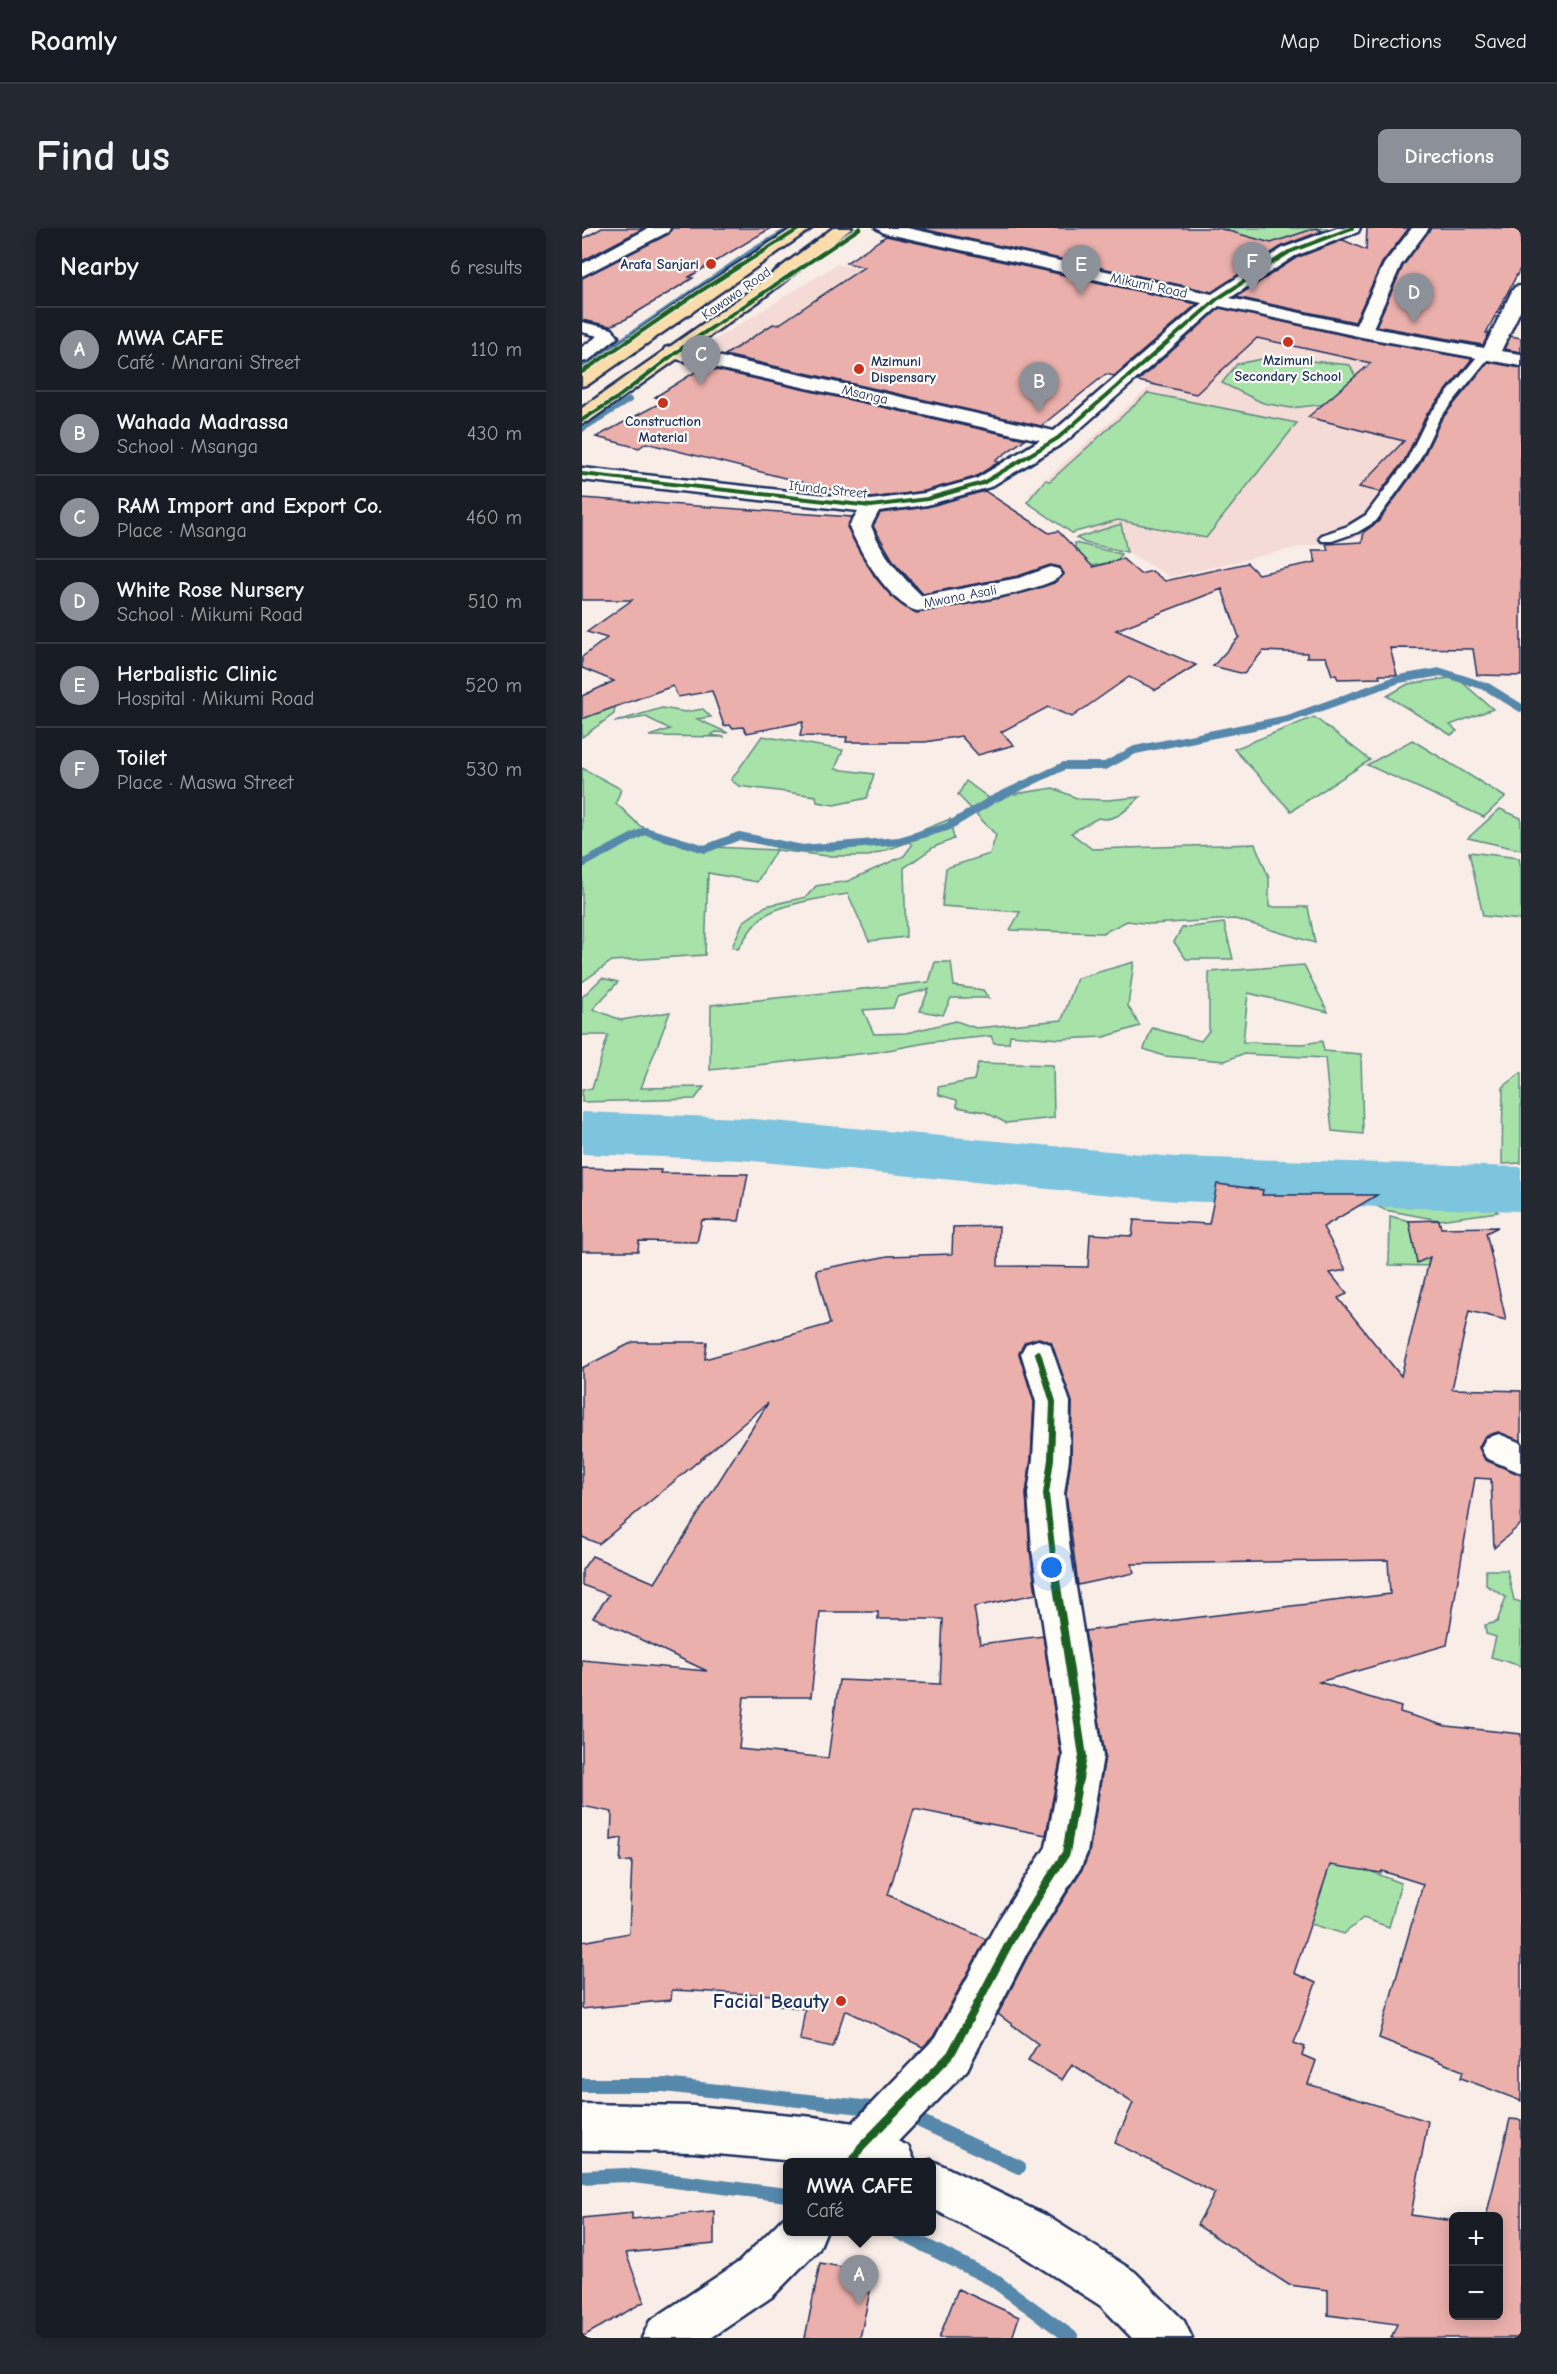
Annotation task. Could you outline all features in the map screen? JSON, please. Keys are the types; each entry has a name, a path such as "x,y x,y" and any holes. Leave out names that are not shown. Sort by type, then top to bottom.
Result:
{"main road":[{"name":"Kawawa Road","path":"582,380 704,294 804,228"},
{"name":"Kawawa Road","path":"582,417 753,297 844,228"}],"street":[{"path":"582,271 662,228"},
{"name":"Mikumi Road","path":"884,228 1362,332 1487,356 1521,360"},
{"name":"Ifunda Street","path":"582,474 871,506 915,501 983,483 1058,438 1217,299 1289,252 1352,228"},
{"path":"1362,332 1393,264 1421,228"},
{"path":"971,248 994,233"},
{"path":"1487,356 1521,291"},
{"path":"582,327 606,333 609,337 582,356"},
{"name":"Msanga","path":"672,352 1058,438"},
{"name":"Mwana Asali","path":"871,506 860,526 868,547 876,560 917,604 1024,584 1051,574"},
{"path":"582,2127 693,2129 814,2140 868,2157 951,2054 1013,1936 1066,1853 1083,1756 1051,1550 1046,1494 1051,1460 1053,1402 1038,1353"},
{"path":"936,2186 1030,2233 1118,2289 1167,2338"},
{"path":"667,2338 756,2278 798,2236"}],"lane":[{"path":"1327,538 1353,529 1371,518 1412,463 1433,418 1487,356"}],"shaded area":[{"path":"837,264 886,274 848,349 806,378 697,351"},
{"path":"1278,325 1468,368 1481,365 1521,369 1377,534 1295,548 1170,577 1029,494 1184,356"}],"green space":[{"path":"1224,228 1327,228 1331,230 1340,228 1292,252 1258,245 1221,230"},
{"path":"1272,357 1350,365 1358,382 1372,399 1291,408 1263,403 1222,383 1237,364"},
{"path":"1148,393 1297,423 1206,538 1118,520 1072,533 1027,502 1045,480 1050,481"},
{"path":"1121,524 1127,552 1085,543 1076,538"},
{"path":"1075,543 1121,554 1117,561 1076,569"},
{"path":"1456,677 1493,709 1450,725 1457,731 1451,735 1387,696 1408,684"},
{"path":"582,698 616,700 614,714 582,737"},
{"path":"662,708 685,712 703,709 711,717 697,719 728,733 716,732 711,735 725,737 649,736 670,729 646,717 614,722"},
{"path":"1314,717 1370,760 1291,811 1234,749"},
{"path":"762,736 843,750 835,769 874,774 867,798 834,805 817,802 816,796 739,786 731,780"},
{"path":"1412,740 1505,797 1484,817 1367,765"},
{"path":"582,768 621,789 616,803 640,826 693,846 776,850 757,882 708,873 705,955 612,961 582,982"},
{"path":"966,781 989,798 1053,788 1079,799 1108,800 1140,797 1116,816 1098,818 1071,833 1092,849 1255,844 1269,878 1269,907 1308,907 1315,943 1235,919 1152,924 1127,921 1103,933 1010,930 1020,912 942,906 946,868 990,854 996,835 958,795"},
{"path":"1500,809 1521,818 1521,850 1468,838"},
{"path":"950,819 954,839 934,847 904,868 906,937 869,941 848,894 777,909 755,924 738,949 732,947 743,922 766,906 806,897 816,886 848,881 904,856 912,845 909,842 869,856 827,856 776,850 777,844 825,847 893,842"},
{"path":"1469,852 1519,858 1521,920 1483,916"},
{"path":"1224,923 1233,959 1186,959 1174,942 1182,928"},
{"path":"935,962 951,962 954,986 983,990 989,998 951,998 943,1015 920,1011 929,989 897,997 893,1008 863,1010 874,1034 906,1033 956,1021 976,1028 1062,1020 1077,978 1134,962 1128,1006 1140,1026 1104,1037 1060,1039 1010,1035 1009,1043 994,1043 991,1036 931,1042 877,1052 710,1070 711,1005 929,982"},
{"path":"1304,965 1328,1012 1248,993 1243,1042 1303,1044 1322,1041 1324,1051 1361,1054 1363,1134 1332,1131 1325,1058 1242,1054 1225,1061 1164,1056 1144,1049 1152,1028 1201,1041 1209,1031 1209,972"},
{"path":"602,978 618,982 593,1009 621,1020 670,1012 641,1088 704,1087 695,1099 582,1102 582,1090 592,1089 608,1035 582,1035 582,997"},
{"path":"978,1063 1053,1065 1054,1118 1006,1123 985,1112 957,1107 957,1100 939,1095 938,1087 974,1080"},
{"path":"1521,1073 1521,1163 1502,1164 1503,1087"},
{"path":"1372,1179 1470,1187 1498,1212 1439,1220 1385,1210 1340,1188"},
{"path":"1390,1216 1409,1221 1430,1266 1389,1265"},
{"path":"1486,1570 1507,1570 1514,1600 1521,1602 1521,1666 1491,1657 1496,1637 1486,1634 1485,1625 1497,1622 1506,1597 1486,1585"},
{"path":"1367,1862 1372,1872 1401,1883 1389,1927 1363,1918 1344,1934 1288,1917 1305,1865"}],"building":[{"path":"602,228 644,228 582,261 582,239"},
{"path":"672,228 771,228 689,277 693,278 626,319 610,326 582,320 582,278 669,234"},
{"path":"918,228 1218,228 1271,243 1316,228 1322,231 1282,246 1212,292"},
{"path":"1367,228 1409,228 1382,263 1355,322 1236,297 1296,258 1343,240 1366,250"},
{"path":"1431,228 1521,228 1521,267 1486,333 1489,333 1483,345 1376,326 1403,266"},
{"path":"886,236 1197,304 1114,376 1106,374 1041,426 725,355 773,324 778,325 864,267 846,263"},
{"path":"1220,308 1362,339 1472,359 1427,414 1404,461 1380,492 1359,487 1404,441 1308,417 1371,363 1257,338 1196,394 1138,381"},
{"path":"1511,336 1521,338 1521,352 1504,349"},
{"path":"1488,362 1521,368 1521,676 1477,675 1473,649 1390,648 1397,675 1379,675 1380,678 1338,679 1336,675 1332,675 1326,657 1307,657 1307,653 1263,651 1244,674 1213,666 1239,637 1222,589 1116,630 1196,665 1156,690 1129,677 1072,717 1048,707 1001,732 1014,745 978,755 961,736 925,742 846,742 847,737 800,736 803,722 747,733 743,727 724,726 712,691 678,697 673,686 582,719 582,696 614,681 582,668 582,657 607,638 587,632 632,600 582,600 582,498 852,517 847,527 875,577 895,600 917,613 1018,594 1054,583 1064,574 1060,567 1050,565 1018,576 923,594 894,562 873,526 880,513 927,507 985,491 1049,533 1058,531 1093,567 1123,559 1140,574 1152,571 1165,581 1247,563 1258,574 1316,562 1312,550 1328,550 1326,544 1362,542 1364,532 1378,522 1420,464 1441,420"},
{"path":"703,367 1025,439 995,461 999,462 975,477 925,491 871,498 646,443 639,448 596,437 666,400 655,397"},
{"path":"582,1168 661,1170 660,1173 748,1174 739,1221 702,1220 697,1242 639,1241 638,1251 582,1251"},
{"path":"1217,1184 1263,1190 1262,1195 1377,1195 1323,1227 1346,1270 1330,1273 1347,1294 1338,1298 1401,1376 1430,1257 1417,1263 1409,1221 1439,1220 1441,1228 1498,1227 1486,1233 1506,1320 1469,1311 1452,1389 1521,1391 1521,1441 1498,1432 1485,1436 1479,1447 1485,1460 1521,1475 1521,1524 1494,1548 1491,1479 1475,1478 1447,1645 1319,1682 1401,1707 1400,1712 1446,1726 1521,1734 1521,2101 1461,2078 1463,2071 1379,2038 1423,1884 1382,1871 1381,1873 1330,1865 1294,1973 1316,1983 1294,2043 1305,2047 1302,2055 1316,2061 1308,2084 1428,2121 1411,2215 1449,2220 1449,2320 1503,2320 1503,2212 1487,2212 1510,2119 1521,2120 1521,2338 1391,2338 1397,2324 1328,2315 1328,2290 1289,2285 1197,2225 1215,2193 1115,2143 1133,2103 1072,2064 1062,2080 1028,2060 1038,2044 998,2014 1030,1952 1083,1868 1089,1853 1105,1756 1085,1631 1390,1594 1388,1560 1132,1564 1134,1573 1078,1585 1066,1494 1071,1459 1072,1402 1051,1342 1039,1338 1025,1342 1019,1354 1034,1402 1031,1459 1026,1494 1036,1594 974,1607 980,1644 1043,1636 1061,1756 1046,1835 914,1809 888,1895 986,1939 933,2037 923,2047 845,2010 833,2047 800,2040 805,2009 771,2004 773,1995 672,1990 671,2000 582,2009 582,1942 629,1933 632,1861 620,1862 622,1838 611,1840 612,1812 582,1806 582,1660 707,1671 593,1617 609,1595 582,1585 582,1570 592,1556 655,1583 768,1403 599,1544 582,1537 582,1368 633,1342 707,1342 705,1359 830,1324 816,1270 888,1256 952,1254 953,1227 999,1226 998,1266 1088,1267 1090,1234 1132,1236 1134,1220 1209,1224","holes":["820,1612 878,1612 878,1619 943,1619 940,1684 839,1680 828,1758 739,1749 744,1697 811,1697"]},
{"path":"714,2211 714,2244 626,2253 644,2302 582,2337 582,2218 632,2213 632,2219"},
{"path":"820,2263 874,2273 860,2338 805,2338"},
{"path":"958,2289 1019,2317 1012,2338 939,2338"}],"waterway":[{"path":"582,368 756,249 792,228"},
{"path":"969,242 1001,248 1014,255"},
{"path":"1240,310 1273,321"},
{"path":"582,429 629,400"},
{"path":"582,864 645,831 705,849 739,836 802,849 899,841 947,827 992,800 1064,766 1105,766 1135,750 1288,719 1399,679 1441,672 1487,687 1521,708"},
{"path":"582,1133 742,1139 1175,1179 1521,1189"},
{"path":"582,2085 664,2085 880,2109"},
{"path":"907,2115 1019,2167"},
{"path":"582,2177 625,2175 783,2195"},
{"path":"906,2236 992,2279 1072,2338"}],"cycle path":[{"path":"582,372 699,292 800,228"},
{"path":"582,420 617,398 686,345 860,228"},
{"path":"582,474 871,506 927,499 983,483 1058,438 1217,299 1289,252 1352,228"},
{"path":"854,2158 861,2147 951,2054 1013,1936 1066,1853 1083,1756 1051,1550 1046,1494 1051,1459 1053,1402 1038,1353"}],"place":[{"name":"Arafa Sanjari","path":"711,264"},
{"name":"Toilet","path":"1252,292"},
{"name":"Herbalistic Clinic","path":"1081,295"},
{"name":"White Rose Nursery","path":"1414,323"},
{"name":"Mzimuni Secondary School","path":"1288,342"},
{"name":"Mzimuni Dispensary","path":"859,369"},
{"name":"RAM Import and Export Co.","path":"701,385"},
{"name":"Construction Material","path":"663,403"},
{"name":"Wahada Madrassa","path":"1039,412"},
{"name":"Facial Beauty","path":"841,2001"},
{"name":"MWA CAFE","path":"859,2305"}]}
